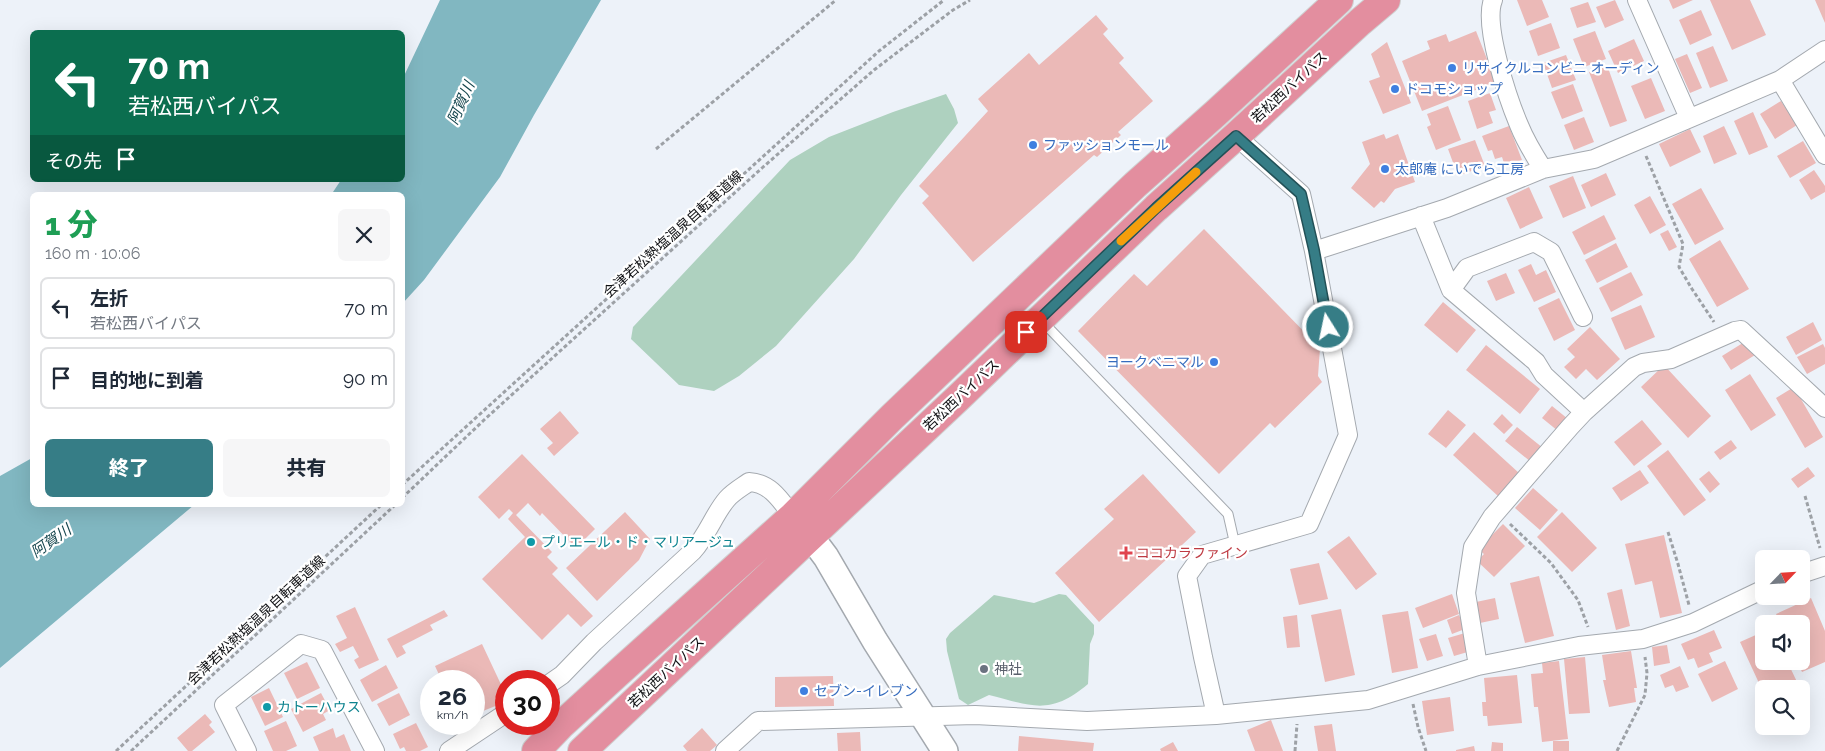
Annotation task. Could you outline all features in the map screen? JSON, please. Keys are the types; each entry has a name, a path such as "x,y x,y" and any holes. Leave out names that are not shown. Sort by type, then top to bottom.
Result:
{"highway":[{"path":"536,751 611,680 793,516 892,417 1135,185 1216,114 1338,0"},
{"name":"若松西バイパス","path":"582,751 811,537 1156,208 1386,0"}],"street":[{"path":"1493,0 1490,12 1496,51 1507,93 1526,140 1543,169"},
{"path":"1637,0 1689,118"},
{"path":"1314,250 1447,208 1543,169 1594,159 1780,80 1825,50"},
{"path":"1780,80 1825,155"},
{"path":"1216,715 1187,576 1202,555 1309,524 1348,436 1314,250 1301,194 1236,136"},
{"path":"1422,216 1451,290 1536,362 1544,375 1584,412"},
{"path":"1451,290 1467,268 1534,242 1551,252 1583,317"},
{"path":"1478,666 1466,593 1473,547 1497,511 1584,412 1634,367 1643,363 1671,359 1741,330 1825,408"},
{"path":"560,677 594,642 702,541 727,498 749,482 764,485 776,494 826,557 875,641 945,751"},
{"path":"1810,571 1823,566"},
{"path":"724,751 758,721 975,715 1087,720 1216,715 1368,700 1478,666 1591,645 1643,639 1693,623 1755,593"},
{"path":"247,751 224,705 301,644 322,650 375,751"},
{"path":"449,751 495,720"}],"lane":[{"path":"1040,319 1228,514 1235,545"}],"path":[{"path":"656,149 836,0"},
{"path":"405,482 879,51 944,0"},
{"name":"会津若松熱塩温泉自転車道線","path":"405,495 484,420 776,155 874,70 953,10 970,0"},
{"path":"1639,140 1683,244 1679,268 1724,336"},
{"path":"1805,496 1821,550 1823,566"},
{"path":"116,751 379,507"},
{"name":"会津若松熱塩温泉自転車道線","path":"131,751 393,507"},
{"path":"1497,511 1551,563 1578,600 1587,625 1591,645"},
{"path":"1668,532 1693,623"},
{"path":"1617,751 1645,695 1647,673 1643,639"},
{"path":"1410,687 1418,728 1426,751"},
{"path":"1296,751 1298,707"}],"green space":[{"path":"946,94 954,109 958,123 901,195 854,259 776,346 739,376 714,391 679,385 631,339 633,327 790,160 829,137"},
{"path":"1059,594 1066,595 1094,625 1094,634 1090,644 1088,684 1063,701 1040,706 989,695 968,705 959,699 947,651 946,639 950,633 994,595 1034,603"}],"water":[{"name":"阿賀川","path":"440,0 601,0 500,177 424,280 405,301 405,192 333,192 340,182 405,182 405,74"},
{"name":"阿賀川","path":"30,459 30,507 192,507 0,668 0,476"}],"building":[{"path":"1517,0 1542,0 1549,17 1527,26"},
{"path":"1615,0 1624,20 1605,28 1596,7"},
{"path":"1669,0 1693,0 1673,9"},
{"path":"1710,0 1750,0 1766,35 1732,50"},
{"path":"1815,0 1825,0 1825,23"},
{"path":"1588,2 1596,22 1577,28 1570,8"},
{"path":"1701,10 1712,35 1690,45 1679,20"},
{"name":"ファッションモール","path":"1096,15 1108,29 1103,34 1124,58 1119,63 1153,101 1118,132 1121,135 1097,157 1094,155 973,262 922,203 929,196 919,186 988,111 978,99 1029,53 1039,65"},
{"path":"1551,23 1560,48 1538,56 1529,31"},
{"path":"1476,31 1496,82 1422,111 1402,61 1430,49 1427,41 1446,34 1449,42"},
{"path":"1595,31 1606,59 1584,67 1573,39"},
{"path":"1634,39 1644,61 1618,73 1608,51"},
{"path":"1387,42 1411,103 1383,114 1369,81 1380,77 1371,54"},
{"path":"1713,46 1728,81 1710,88 1696,53"},
{"path":"1687,54 1702,88 1690,93 1675,59"},
{"path":"1566,55 1576,80 1552,88 1543,63"},
{"path":"1607,65 1627,121 1610,127 1589,72"},
{"path":"1651,78 1665,111 1645,119 1631,86"},
{"path":"1573,84 1583,111 1562,119 1551,92"},
{"path":"1490,93 1496,110 1489,112 1493,123 1477,129 1468,101"},
{"path":"1781,101 1797,125 1775,139 1760,114"},
{"path":"1448,106 1461,140 1436,150 1427,127 1431,125 1427,114"},
{"path":"1753,112 1768,147 1749,155 1734,121"},
{"path":"1584,117 1594,142 1574,150 1564,125"},
{"path":"1509,126 1522,160 1505,166 1502,157 1495,159 1492,150 1488,151 1482,136"},
{"path":"1724,126 1737,154 1714,164 1703,136"},
{"path":"1690,129 1701,152 1670,167 1659,144"},
{"path":"1384,134 1386,139 1398,134 1415,182 1395,189 1384,203 1381,201 1374,208 1351,188 1370,164 1362,142"},
{"path":"1475,140 1485,166 1458,176 1448,149"},
{"path":"1803,141 1816,163 1790,178 1777,156"},
{"path":"1814,170 1825,186 1825,192 1811,200 1799,180"},
{"path":"1606,173 1616,195 1591,207 1581,185"},
{"path":"1573,176 1586,208 1563,218 1549,186"},
{"path":"1529,187 1543,218 1520,229 1506,198"},
{"path":"1701,188 1724,229 1695,245 1672,204"},
{"path":"1650,196 1666,225 1650,234 1634,205"},
{"path":"1604,215 1616,239 1584,255 1572,232"},
{"name":"ヨークベニマル","path":"1204,229 1320,348 1318,376 1322,382 1275,428 1270,423 1219,474 1078,331 1134,274 1147,286"},
{"path":"1668,230 1677,247 1669,251 1660,234"},
{"path":"1720,240 1749,289 1717,307 1689,259"},
{"path":"1616,243 1628,267 1597,283 1585,260"},
{"path":"1531,264 1536,275 1546,270 1556,292 1534,302 1518,270"},
{"path":"1631,272 1643,295 1611,312 1599,288"},
{"path":"1506,273 1515,293 1496,301 1487,281"},
{"path":"1559,298 1575,330 1554,341 1538,308"},
{"path":"1443,302 1476,330 1457,353 1424,325"},
{"path":"1641,305 1655,337 1625,350 1611,318"},
{"path":"1813,322 1822,340 1796,355 1786,337"},
{"path":"1590,327 1620,359 1597,380 1586,369 1576,379 1564,367 1575,357 1567,349"},
{"path":"1746,341 1755,355 1731,370 1722,356"},
{"path":"1823,344 1825,348 1825,364 1807,374 1797,357"},
{"path":"1486,345 1540,389 1520,414 1466,370"},
{"path":"1664,365 1711,416 1688,438 1641,387"},
{"path":"1750,374 1776,415 1751,431 1725,390"},
{"path":"1794,387 1823,437 1805,448 1776,398"},
{"path":"1552,406 1568,419 1558,431 1542,418"},
{"path":"1448,410 1466,425 1446,448 1428,434"},
{"path":"560,411 579,433 554,456 547,448 553,443 540,429"},
{"path":"1502,414 1513,425 1504,434 1493,424"},
{"path":"1642,420 1662,444 1634,466 1614,442"},
{"path":"1517,427 1543,448 1531,462 1505,441"},
{"path":"1474,432 1519,473 1498,496 1453,455"},
{"path":"1731,440 1737,448 1720,460 1714,452"},
{"path":"1668,450 1706,500 1684,516 1647,466"},
{"name":"プリエール・ド・マリアージュ","path":"522,454 595,529 576,548 542,513 540,516 528,503 516,515 552,552 547,557 558,568 552,574 593,616 581,627 568,614 542,640 482,579 525,537 508,519 513,513 509,509 499,519 478,497"},
{"path":"1808,467 1815,476 1798,488 1791,479"},
{"path":"1640,470 1649,483 1621,501 1612,488"},
{"path":"1709,471 1720,484 1710,493 1699,479"},
{"name":"ココカラファイン","path":"1143,474 1196,532 1099,622 1055,573 1114,519 1104,509"},
{"path":"1533,488 1558,510 1540,530 1515,508"},
{"path":"625,512 650,539 639,560 597,601 566,568"},
{"path":"1562,512 1597,548 1572,572 1537,537"},
{"path":"1503,524 1525,546 1494,577 1477,561 1484,554 1478,549"},
{"path":"1664,535 1682,613 1660,618 1652,581 1635,585 1625,544"},
{"path":"1349,536 1377,574 1356,590 1327,552"},
{"path":"1319,563 1328,599 1299,605 1290,569"},
{"path":"1539,576 1554,636 1525,643 1510,583"},
{"path":"1622,589 1630,626 1616,630 1607,593"},
{"path":"1452,594 1459,614 1423,628 1415,608"},
{"path":"1495,598 1499,619 1480,623 1476,602"},
{"path":"1810,598 1825,631 1825,662 1810,669 1810,615 1776,614 1796,605 1810,605"},
{"path":"355,607 379,660 359,669 354,660 359,657 353,646 340,652 335,644 347,638 336,616"},
{"path":"1341,609 1355,675 1325,682 1311,615"},
{"path":"444,610 448,616 430,625 433,630 402,646 406,653 397,658 387,639"},
{"path":"1408,611 1418,668 1392,673 1382,615"},
{"path":"1297,615 1300,647 1287,648 1283,617"},
{"path":"1459,615 1465,629 1452,634 1447,620"},
{"path":"1714,630 1722,648 1709,653 1713,662 1698,668 1694,658 1688,660 1681,644"},
{"path":"1465,633 1471,651 1454,656 1448,638"},
{"path":"1436,634 1443,656 1427,661 1419,639"},
{"path":"1755,635 1755,670 1791,670 1796,680 1758,680 1740,642"},
{"path":"482,644 495,672 495,706 485,710 485,670 437,670 435,666"},
{"path":"1667,645 1670,663 1654,666 1652,647"},
{"path":"1631,651 1637,688 1634,688 1636,702 1609,707 1603,680 1606,680 1602,655"},
{"path":"1585,657 1590,713 1569,714 1564,659"},
{"path":"1559,661 1568,739 1542,742 1538,707 1534,707 1531,674 1543,673 1542,663"},
{"path":"1725,661 1738,689 1712,702 1698,674"},
{"path":"307,662 320,688 297,699 284,673"},
{"path":"386,665 398,688 372,702 360,680"},
{"path":"1680,666 1689,687 1676,692 1673,685 1665,688 1660,675"},
{"path":"1517,675 1522,723 1488,726 1487,716 1483,716 1482,702 1486,702 1484,678"},
{"name":"セブン-イレブン","path":"833,676 834,706 775,707 775,677"},
{"name":"カトーハウス","path":"269,688 283,717 265,726 251,697"},
{"path":"321,693 330,710 323,714 326,720 303,732 291,709"},
{"path":"399,693 410,715 389,726 377,704"},
{"path":"1450,697 1454,731 1427,735 1422,701"},
{"path":"205,714 212,722 209,725 215,732 192,751 188,751 177,738"},
{"path":"1271,720 1283,751 1255,751 1247,730"},
{"path":"286,721 297,746 286,751 273,751 264,731"},
{"path":"416,723 420,735 422,735 428,747 420,751 406,751 404,747 400,749 393,734"},
{"path":"1332,724 1336,751 1318,751 1314,726"},
{"path":"333,728 336,738 344,734 351,751 319,751 313,737"},
{"path":"702,728 717,745 710,751 687,751 683,746"},
{"path":"860,732 861,751 838,751 837,733"},
{"path":"1019,736 1094,743 1093,751 1018,751"},
{"path":"1553,741 1569,741 1569,751 1553,751"},
{"path":"1173,742 1178,751 1161,751 1160,749"},
{"path":"1492,742 1503,743 1503,751 1491,751"},
{"path":"1474,746 1475,751 1456,751 1456,750"}],"slow traffic":[{"path":"1121,241 1196,172"}],"place":[{"name":"リサイクルコンビニ オーディン","path":"1452,68"},
{"name":"ドコモショップ","path":"1395,89"},
{"name":"ファッションモール","path":"1033,145"},
{"name":"太郎庵 にいでら工房","path":"1385,169"},
{"name":"ヨークベニマル","path":"1214,362"},
{"name":"プリエール・ド・マリアージュ","path":"531,542"},
{"name":"ココカラファイン","path":"1126,553"},
{"name":"神社","path":"984,669"},
{"name":"セブン-イレブン","path":"804,691"},
{"name":"カトーハウス","path":"267,707"}],"route":[{"path":"1026,332 1156,208 1236,136 1301,194 1314,250 1328,327"}]}
